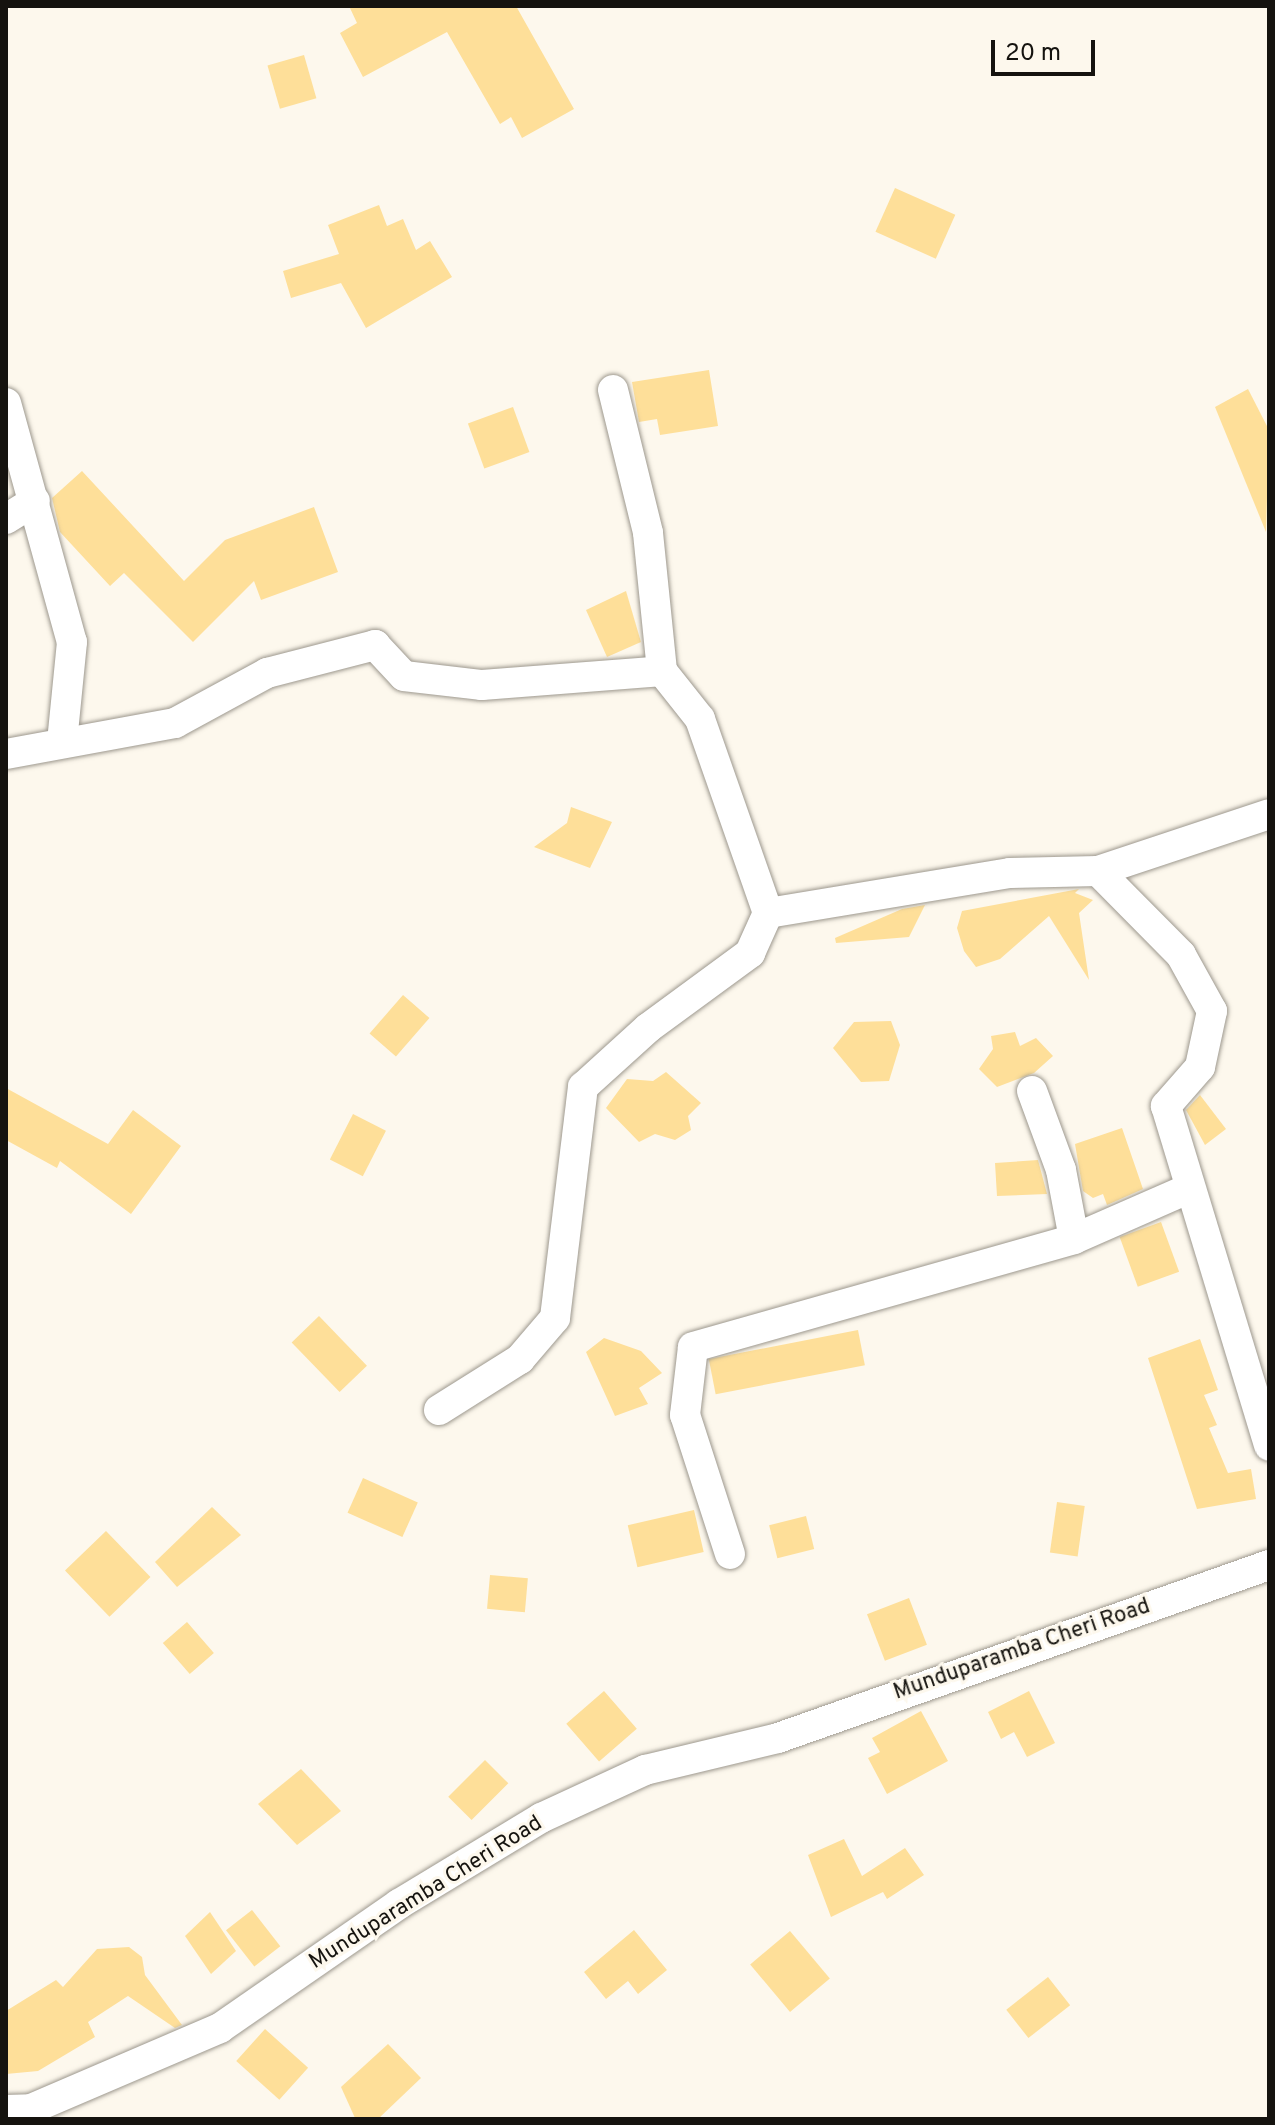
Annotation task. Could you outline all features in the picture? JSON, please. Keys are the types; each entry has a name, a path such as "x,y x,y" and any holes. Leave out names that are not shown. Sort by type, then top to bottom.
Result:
{"street":[{"path":"439,1410 520,1359 555,1318 583,1087 648,1028 750,953 768,913 700,719 662,671 648,533 613,390"},
{"path":"6,403 72,642 62,743"},
{"path":"6,519 35,501"},
{"path":"6,754 175,723 267,673 375,645 404,676 482,685 662,671"},
{"path":"768,913 1010,873 1098,871 1269,814"},
{"path":"1098,871 1181,955 1212,1011 1200,1067 1166,1106 1188,1189 1269,1446"},
{"path":"1032,1091 1061,1170 1074,1239"},
{"path":"730,1554 685,1415 693,1347 1074,1239 1188,1189"},
{"name":"Munduparamba Cheri Road","path":"6,2110 31,2109 220,2028 412,1896 541,1818 645,1770 778,1738 1269,1565"}],"building":[{"path":"349,6 516,6 574,109 522,138 511,117 500,124 447,32 363,77 340,33 357,23"},
{"path":"304,55 316,98 280,109 267,65"},
{"path":"895,188 955,215 936,259 875,232"},
{"path":"379,205 387,226 403,219 416,250 430,241 452,277 366,328 341,283 291,298 283,271 339,254 328,225"},
{"path":"709,370 718,426 660,435 657,419 639,422 632,382"},
{"path":"1248,389 1269,430 1266,532 1215,407"},
{"path":"513,407 529,452 484,469 468,423"},
{"path":"82,471 184,581 225,540 314,507 338,572 261,600 254,581 193,642 124,573 110,586 60,532 52,498"},
{"path":"626,591 641,642 607,657 586,610"},
{"path":"571,807 612,822 590,868 534,847 567,823"},
{"path":"1079,889 1075,893 1093,900 1079,913 1089,980 1049,916 1000,959 976,967 964,951 957,928 962,911"},
{"path":"925,905 909,937 836,943 835,938 902,909"},
{"path":"403,995 429,1018 396,1056 370,1033"},
{"path":"891,1021 900,1045 889,1081 861,1082 833,1048 854,1022"},
{"path":"1015,1032 1020,1046 1036,1038 1053,1056 1034,1073 997,1087 979,1069 993,1049 991,1036"},
{"path":"666,1072 701,1103 688,1116 691,1130 675,1140 655,1134 639,1142 606,1108 627,1079 653,1081"},
{"path":"6,1088 108,1144 133,1110 181,1146 131,1214 60,1161 57,1168 6,1140"},
{"path":"1200,1095 1226,1129 1205,1145 1186,1110"},
{"path":"353,1114 386,1131 363,1176 330,1159"},
{"path":"1122,1128 1143,1189 1107,1205 1103,1194 1093,1198 1083,1191 1075,1144"},
{"path":"1038,1160 1047,1194 997,1196 995,1163"},
{"path":"1161,1222 1179,1272 1138,1287 1120,1237"},
{"path":"319,1316 367,1366 340,1392 292,1342"},
{"path":"858,1330 865,1365 716,1394 709,1359"},
{"path":"604,1338 641,1351 662,1373 639,1388 648,1404 615,1416 586,1352"},
{"path":"1200,1339 1218,1390 1204,1395 1217,1425 1209,1428 1228,1473 1251,1469 1256,1499 1197,1509 1148,1358"},
{"path":"363,1478 418,1502 402,1537 348,1513"},
{"path":"1057,1502 1085,1506 1078,1556 1050,1553"},
{"path":"212,1507 241,1535 177,1587 155,1562"},
{"path":"694,1510 704,1552 637,1567 628,1525"},
{"path":"806,1516 814,1549 777,1558 769,1525"},
{"path":"106,1531 150,1577 109,1617 65,1571"},
{"path":"490,1575 528,1578 525,1612 487,1609"},
{"path":"909,1598 927,1645 885,1661 867,1614"},
{"path":"187,1622 214,1653 190,1674 163,1643"},
{"path":"604,1691 637,1729 599,1762 566,1724"},
{"path":"1029,1691 1055,1743 1027,1757 1014,1732 1001,1739 988,1712"},
{"path":"921,1711 948,1761 887,1794 868,1758 880,1752 872,1738"},
{"path":"485,1760 508,1783 472,1820 448,1797"},
{"path":"301,1769 341,1811 297,1845 258,1804"},
{"path":"844,1839 862,1876 905,1848 924,1875 887,1899 883,1892 831,1917 808,1855"},
{"path":"252,1910 280,1946 254,1967 226,1930"},
{"path":"210,1912 236,1951 211,1974 185,1936"},
{"path":"634,1930 667,1970 638,1994 628,1981 606,1999 584,1972"},
{"path":"790,1931 830,1978 790,2012 750,1964"},
{"path":"129,1947 142,1957 145,1975 182,2025 175,2028 128,1996 88,2022 95,2037 38,2071 6,2074 6,2011 56,1980 63,1987 97,1949"},
{"path":"1048,1977 1070,2005 1028,2038 1006,2010"},
{"path":"265,2029 308,2068 279,2100 236,2061"},
{"path":"388,2044 421,2078 378,2119 355,2118 341,2087"}]}
